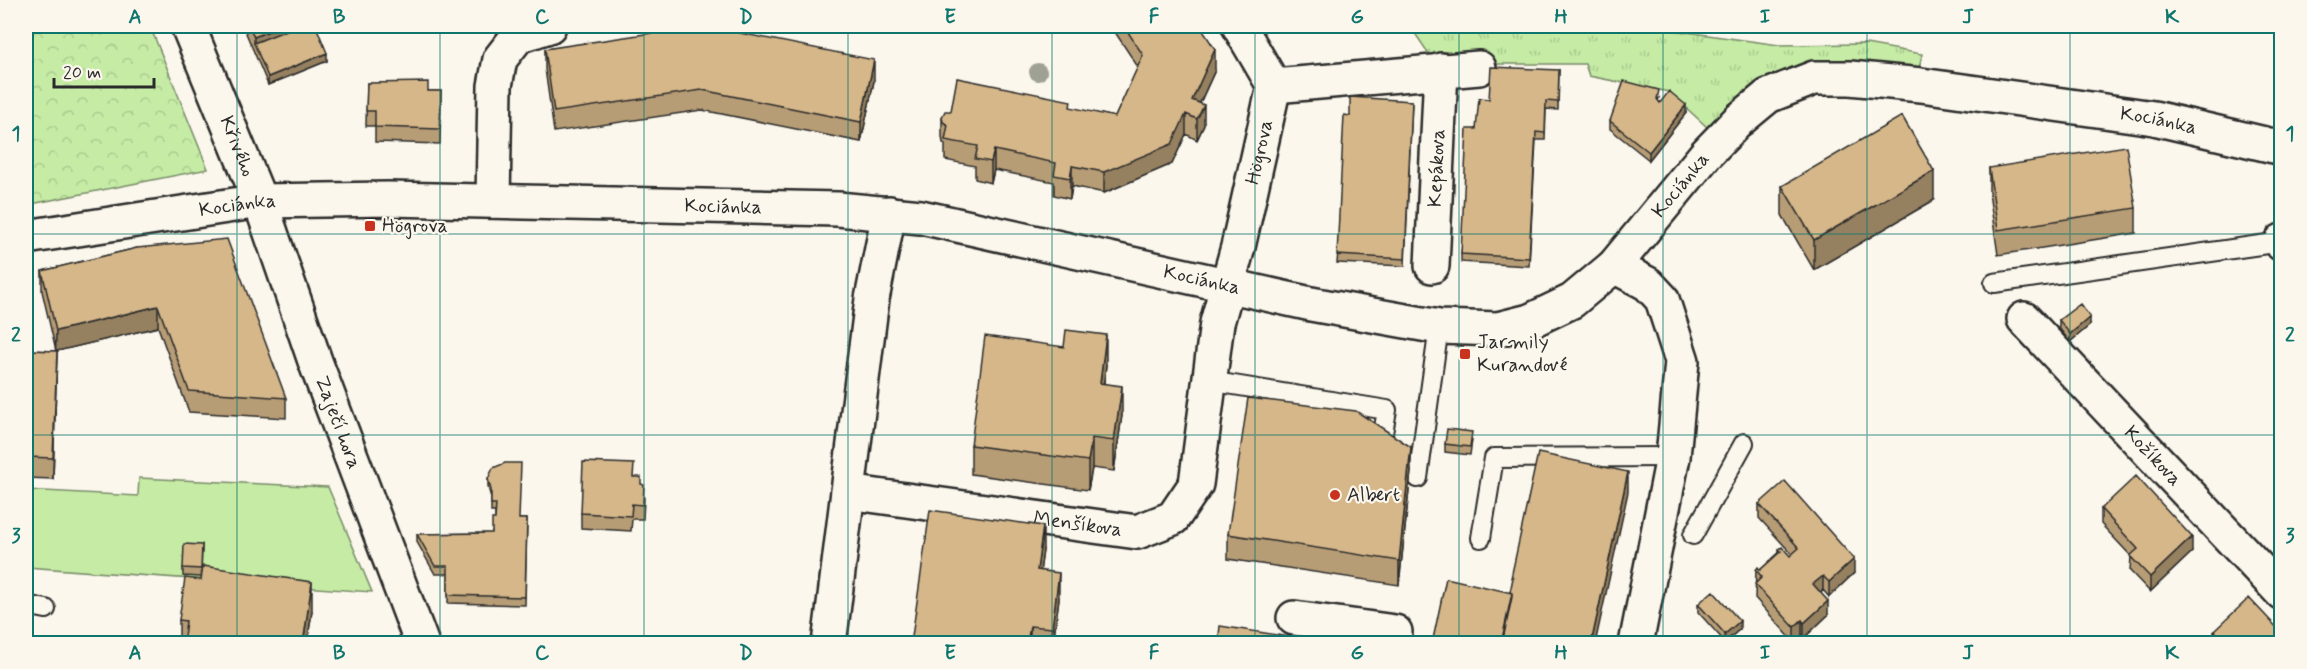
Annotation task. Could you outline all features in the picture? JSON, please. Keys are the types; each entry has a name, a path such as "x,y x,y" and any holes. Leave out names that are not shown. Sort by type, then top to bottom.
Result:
{"street":[{"name":"Křivého","path":"188,26 260,201"},
{"path":"493,201 495,86 500,59 518,36 549,26"},
{"path":"1239,26 1274,86 1479,68"},
{"name":"Kepákova","path":"1432,266 1441,70"},
{"name":"Kociánka","path":"26,237 260,201 387,199 803,207 889,213 947,223 1311,304 1439,327 1498,329 1530,321 1572,301 1614,266 1699,162 1739,120 1768,96 1814,78 1850,78 1921,86 2154,118 2282,148"},
{"name":"Högrova","path":"1227,286 1274,86"},
{"name":"Zaječí hora","path":"260,201 315,361 422,644"},
{"path":"829,644 872,298 889,213"},
{"path":"1614,266 1648,284 1662,299 1682,361 1673,457 1636,644"},
{"name":"Menšíkova","path":"848,492 1137,532 1173,518 1196,484 1217,323 1227,286"},
{"name":"Kožíkova","path":"2024,319 2282,593"},
{"path":"1294,618 1345,634 1395,632"}],"lane":[{"path":"1994,283 2281,242"},
{"path":"1419,478 1439,327"},
{"path":"1209,381 1387,410 1380,451"},
{"path":"1292,416 1295,395"},
{"path":"1693,535 1744,443"},
{"path":"1480,538 1494,459 1673,457"},
{"path":"26,605 46,609"}],"green space":[{"path":"26,26 150,26 208,169 26,205"},
{"path":"1410,26 1643,26 1779,45 1866,44 1922,54 1918,74 1734,106 1708,128 1669,92 1589,76 1585,64 1489,64 1489,54 1433,60"},
{"path":"139,478 328,487 372,592 26,567 26,490 138,496"}],"building":[{"path":"249,26 281,26 254,37"},
{"path":"297,26 316,26 327,53 268,77 254,43"},
{"path":"1124,26 1200,26 1215,49 1192,100 1204,105 1197,119 1186,114 1172,144 1104,172 1072,166 1070,178 1054,175 1056,163 994,150 991,162 975,159 978,146 945,140 948,125 943,122 942,117 945,111 951,111 957,78 1071,101 1070,107 1115,117 1143,55"},
{"path":"692,27 715,28 874,60 861,122 702,90 554,112 545,49"},
{"path":"1491,67 1559,70 1558,102 1546,101 1545,133 1536,132 1529,258 1461,254 1467,129 1476,129 1479,98 1489,99"},
{"path":"1624,81 1659,90 1657,99 1660,103 1669,91 1686,105 1649,152 1610,121"},
{"path":"428,82 428,91 441,91 440,129 375,127 375,111 366,111 367,83"},
{"path":"1350,97 1412,101 1405,259 1337,255 1344,115 1350,116"},
{"path":"1902,116 1934,171 1814,240 1782,186"},
{"path":"2126,146 2136,208 1998,230 1989,168"},
{"path":"227,239 286,398 189,391 158,306 56,331 42,271 137,248"},
{"path":"2080,304 2090,317 2070,334 2059,320"},
{"path":"1066,330 1106,335 1100,383 1122,386 1114,441 1092,438 1088,461 971,445 985,336 1064,347"},
{"path":"26,350 57,351 53,458 26,457"},
{"path":"1248,398 1356,411 1411,447 1399,561 1228,534"},
{"path":"1447,429 1472,432 1470,447 1445,444"},
{"path":"1538,453 1628,472 1591,644 1502,644 1512,597 1510,592 1513,578 1511,578"},
{"path":"583,462 634,464 633,477 641,477 641,484 644,485 643,505 632,504 631,516 581,513"},
{"path":"505,463 521,463 519,519 527,519 525,597 448,595 448,566 435,566 417,534 492,533 492,519 495,519 496,504 491,504 488,479 493,468"},
{"path":"2136,476 2192,537 2150,577 2130,556 2138,549 2101,509"},
{"path":"1785,481 1854,559 1829,582 1823,576 1813,584 1828,601 1804,623 1802,620 1794,627 1755,584 1762,577 1756,570 1758,567 1760,570 1781,551 1779,549 1782,547 1790,556 1799,548 1759,504"},
{"path":"930,510 1043,526 1037,570 1059,573 1052,628 1030,626 1027,644 911,644"},
{"path":"184,544 202,545 201,569 183,568"},
{"path":"203,566 312,582 303,644 183,644 186,621 179,620 185,578 201,580"},
{"path":"1446,578 1512,593 1501,644 1432,644"},
{"path":"1713,591 1740,621 1725,634 1698,604"},
{"path":"2249,598 2282,633 2282,644 2225,644 2214,631"},
{"path":"1220,626 1309,640 1308,644 1218,644"}],"place":[{"name":"Högrova","path":"370,226"},
{"name":"Jarmily Kurandové","path":"1465,354"},
{"name":"Albert","path":"1335,495"}]}
